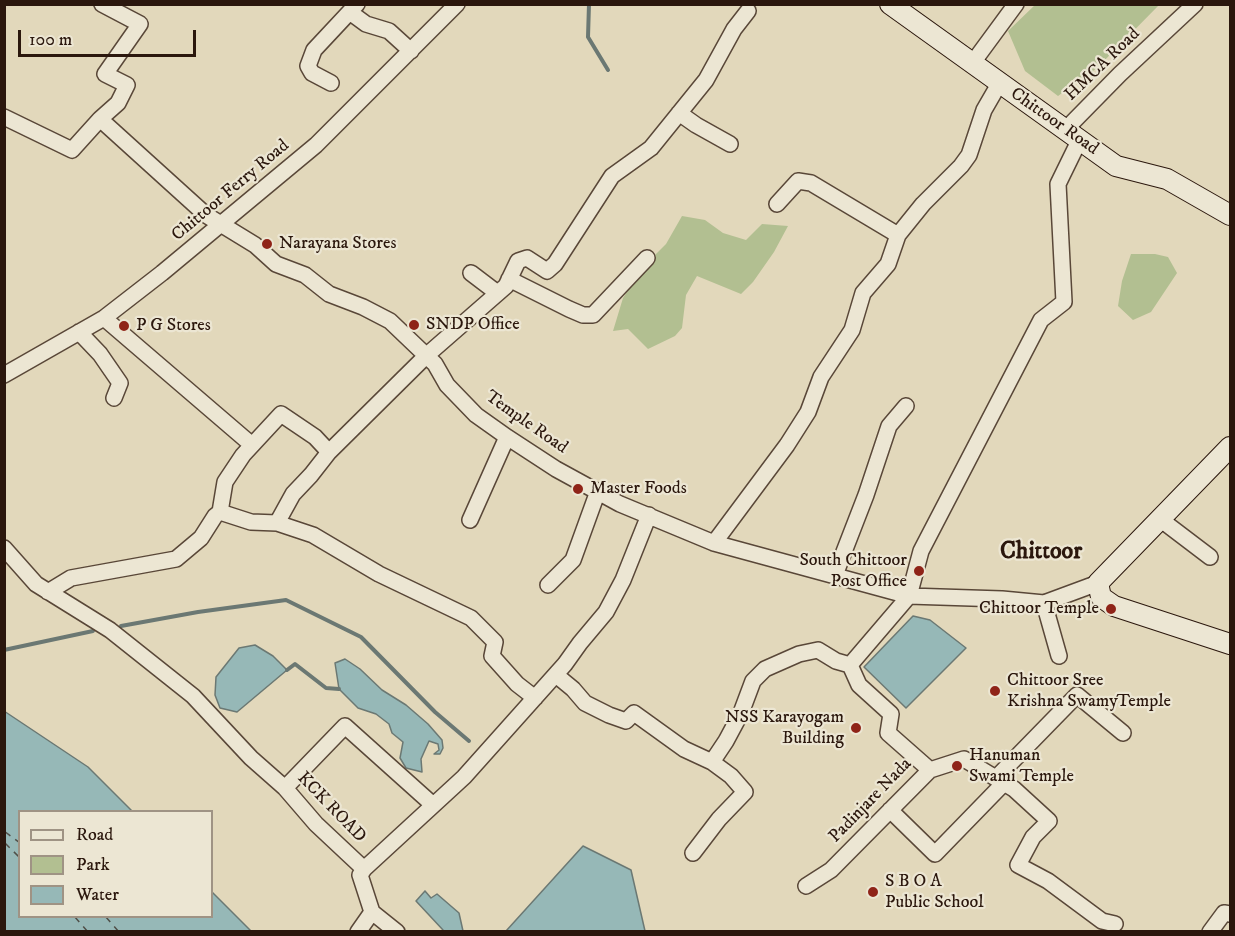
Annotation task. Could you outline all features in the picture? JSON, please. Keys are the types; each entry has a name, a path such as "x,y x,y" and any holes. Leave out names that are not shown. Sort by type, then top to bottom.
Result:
{"main road":[{"name":"Chittoor Road","path":"890,4 1116,166 1167,179 1230,215"},
{"path":"1230,447 1098,583 1101,597 1114,606 1230,644"}],"street":[{"path":"4,117 72,150 118,103 127,85 105,74 140,24 102,4"},
{"name":"Chittoor Ferry Road","path":"4,375 104,318 221,224 316,145 457,4"},
{"path":"974,64 1016,4"},
{"name":"HMCA Road","path":"909,596 921,552 1041,320 1064,302 1058,184 1072,136 1120,74 1196,4"},
{"path":"331,82 312,73 308,66 314,50 354,9 366,24 389,31 411,51"},
{"path":"278,523 293,494 329,452 427,355 496,292 506,286 518,261 527,258 547,271 555,264 612,176 651,148 706,80 748,11"},
{"path":"714,543 787,445 808,412 821,377 852,330 863,293 888,264 898,235 923,204 969,155 984,110 999,84"},
{"path":"679,113 730,144"},
{"name":"Temple Road","path":"100,120 206,215 255,245 276,264 305,275 329,294 363,307 390,321 427,355 447,385 476,415 555,469 620,504 714,543 909,596 1044,603"},
{"path":"777,204 798,181 811,183 898,235"},
{"path":"509,279 568,309 583,315 594,315 647,258"},
{"path":"471,273 496,292"},
{"path":"104,318 252,445"},
{"path":"79,332 100,354 120,383 114,398"},
{"path":"835,575 863,505 889,426 906,406"},
{"path":"48,592 71,578 176,559 201,538 220,512 225,482 252,445 281,414 315,437 329,452"},
{"path":"470,520 507,437"},
{"path":"548,585 573,560 598,492"},
{"path":"220,512 251,522 278,523 313,535 389,579 471,618 495,642 492,656 517,684 535,698"},
{"name":"KCK ROAD","path":"5,551 36,584 106,628 193,696 251,758 285,788 316,824 364,869 464,777 556,675 606,612 623,580 649,515"},
{"path":"1160,519 1210,558"},
{"path":"1059,656 1044,603 1098,583"},
{"path":"712,762 741,713 753,681 765,669 799,654 818,650 836,661 850,665 909,596"},
{"name":"Padinjare Nada","path":"806,886 831,870 930,770 888,733 891,714 859,685 850,665"},
{"path":"556,675 585,703 609,716 626,721 634,713 684,749 712,762 731,776 745,792 719,819 693,852"},
{"path":"890,810 935,854 1077,695 1123,733"},
{"path":"285,788 345,726 432,804"},
{"path":"930,770 964,759 1014,789 1049,821 1033,837 1018,865 1048,882 1102,921 1115,924"},
{"path":"364,869 360,875 372,912 397,932"},
{"path":"358,932 372,912"},
{"path":"1210,932 1224,913 1230,914"}],"green space":[{"path":"1035,5 1159,5 1097,68 1058,96 1025,71 1008,31"},
{"path":"682,216 705,220 723,233 746,240 762,224 788,226 774,252 753,282 741,294 697,276 686,295 682,328 675,336 648,349 628,329 613,331 623,298 643,267 666,244"},
{"path":"1131,254 1155,254 1168,257 1177,273 1151,312 1133,320 1118,306 1122,281"}],"water":[{"path":"913,616 930,620 966,648 906,708 864,667"},
{"path":"255,645 273,656 287,670 237,712 220,708 215,695 216,677 239,648"},
{"path":"345,659 360,669 382,690 406,705 442,740 443,748 440,754 434,754 439,750 438,744 429,741 421,759 422,772 406,768 400,758 403,742 392,733 389,724 376,714 358,708 339,689 335,663"},
{"path":"4,711 88,767 131,810 18,810 18,918 213,918 213,893 251,931 5,931"},
{"path":"583,846 631,870 645,931 506,931"},
{"path":"425,891 431,898 437,894 459,913 463,931 442,931 416,901"}],"waterway":[{"path":"589,4 588,37 608,70"},
{"path":"121,626 198,612 286,600 361,637 435,712 469,741"},
{"path":"4,650 93,631"},
{"path":"287,670 295,664 326,688 339,689"}],"ferry route":[{"path":"4,831 18,842"},
{"path":"4,842 18,856"},
{"path":"76,918 88,932"},
{"path":"107,918 119,932"}],"place":[{"name":"Narayana Stores","path":"267,244"},
{"name":"SNDP Office","path":"414,325"},
{"name":"P G Stores","path":"124,326"},
{"name":"Master Foods","path":"578,489"},
{"name":"South Chittoor Post Office","path":"919,571"},
{"name":"Chittoor Temple","path":"1111,609"},
{"name":"Chittoor Sree Krishna SwamyTemple","path":"995,691"},
{"name":"NSS Karayogam Building","path":"856,728"},
{"name":"Hanuman Swami Temple","path":"957,766"},
{"name":"S B O A Public School","path":"873,892"}],"district":[{"name":"Chittoor","path":"1041,553"}]}
